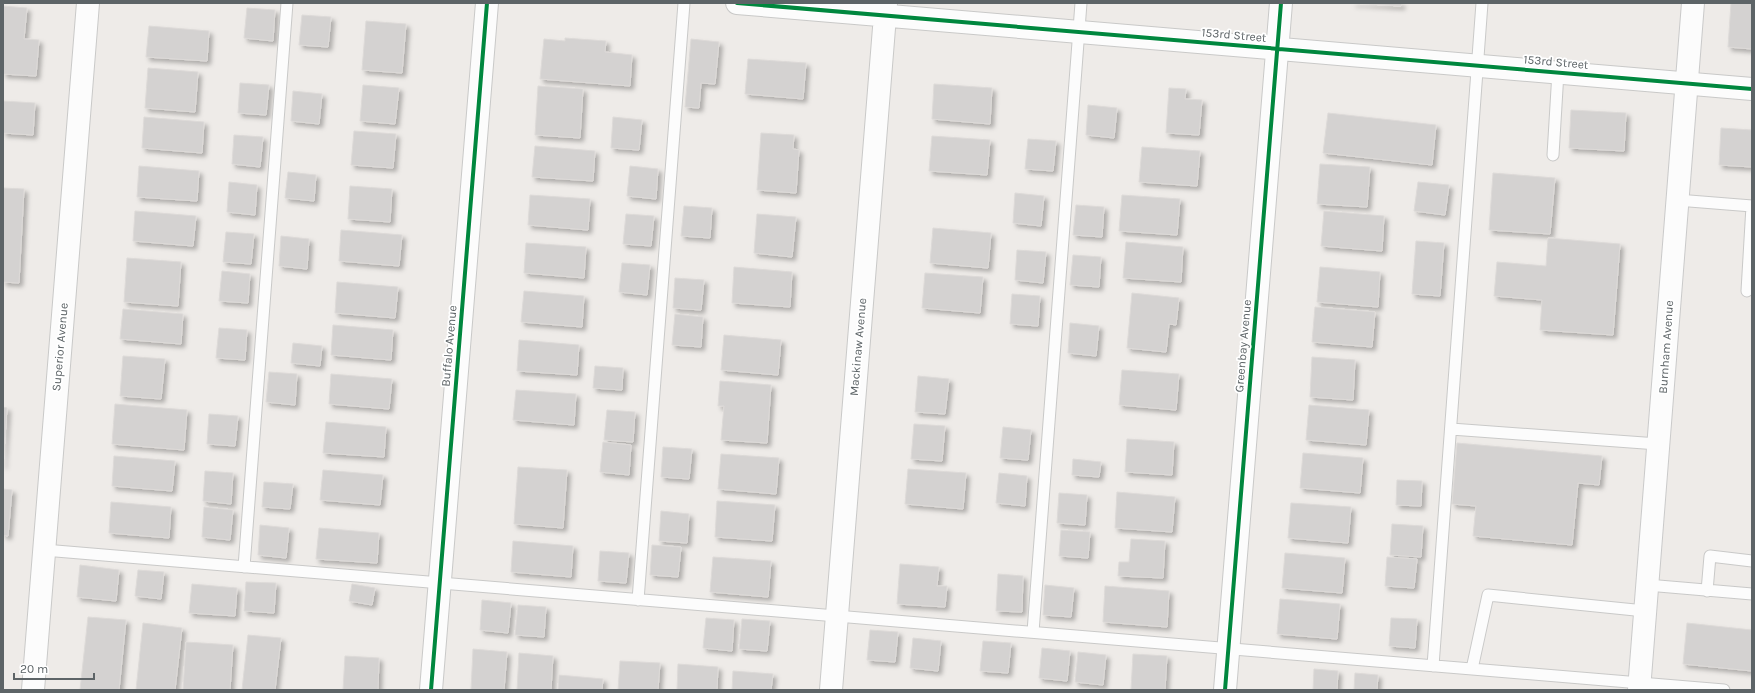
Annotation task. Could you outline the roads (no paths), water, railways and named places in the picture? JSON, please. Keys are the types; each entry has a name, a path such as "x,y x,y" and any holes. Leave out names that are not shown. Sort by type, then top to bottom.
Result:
{"street":[{"name":"Superior Avenue","path":"33,690 88,3"},
{"name":"Buffalo Avenue","path":"431,690 486,3"},
{"name":"153rd Street","path":"737,3 885,9 1079,32 1752,89"},
{"name":"Greenbay Avenue","path":"1225,690 1281,3"},
{"name":"Burnham Avenue","path":"1639,686 1693,3"},
{"name":"Mackinaw Avenue","path":"831,690 885,9"}],"lane":[{"path":"244,567 287,3"},
{"path":"638,600 684,3"},
{"path":"1033,632 1081,3"},
{"path":"1433,666 1482,3"},
{"path":"1552,155 1558,72"},
{"path":"1677,200 1752,206 1747,291"},
{"path":"1451,429 1658,444"},
{"path":"44,550 1472,669 1639,686 1724,690"},
{"path":"1707,591 1710,556 1752,561"},
{"path":"1647,585 1752,594"},
{"path":"1472,669 1488,595 1645,611"}]}
